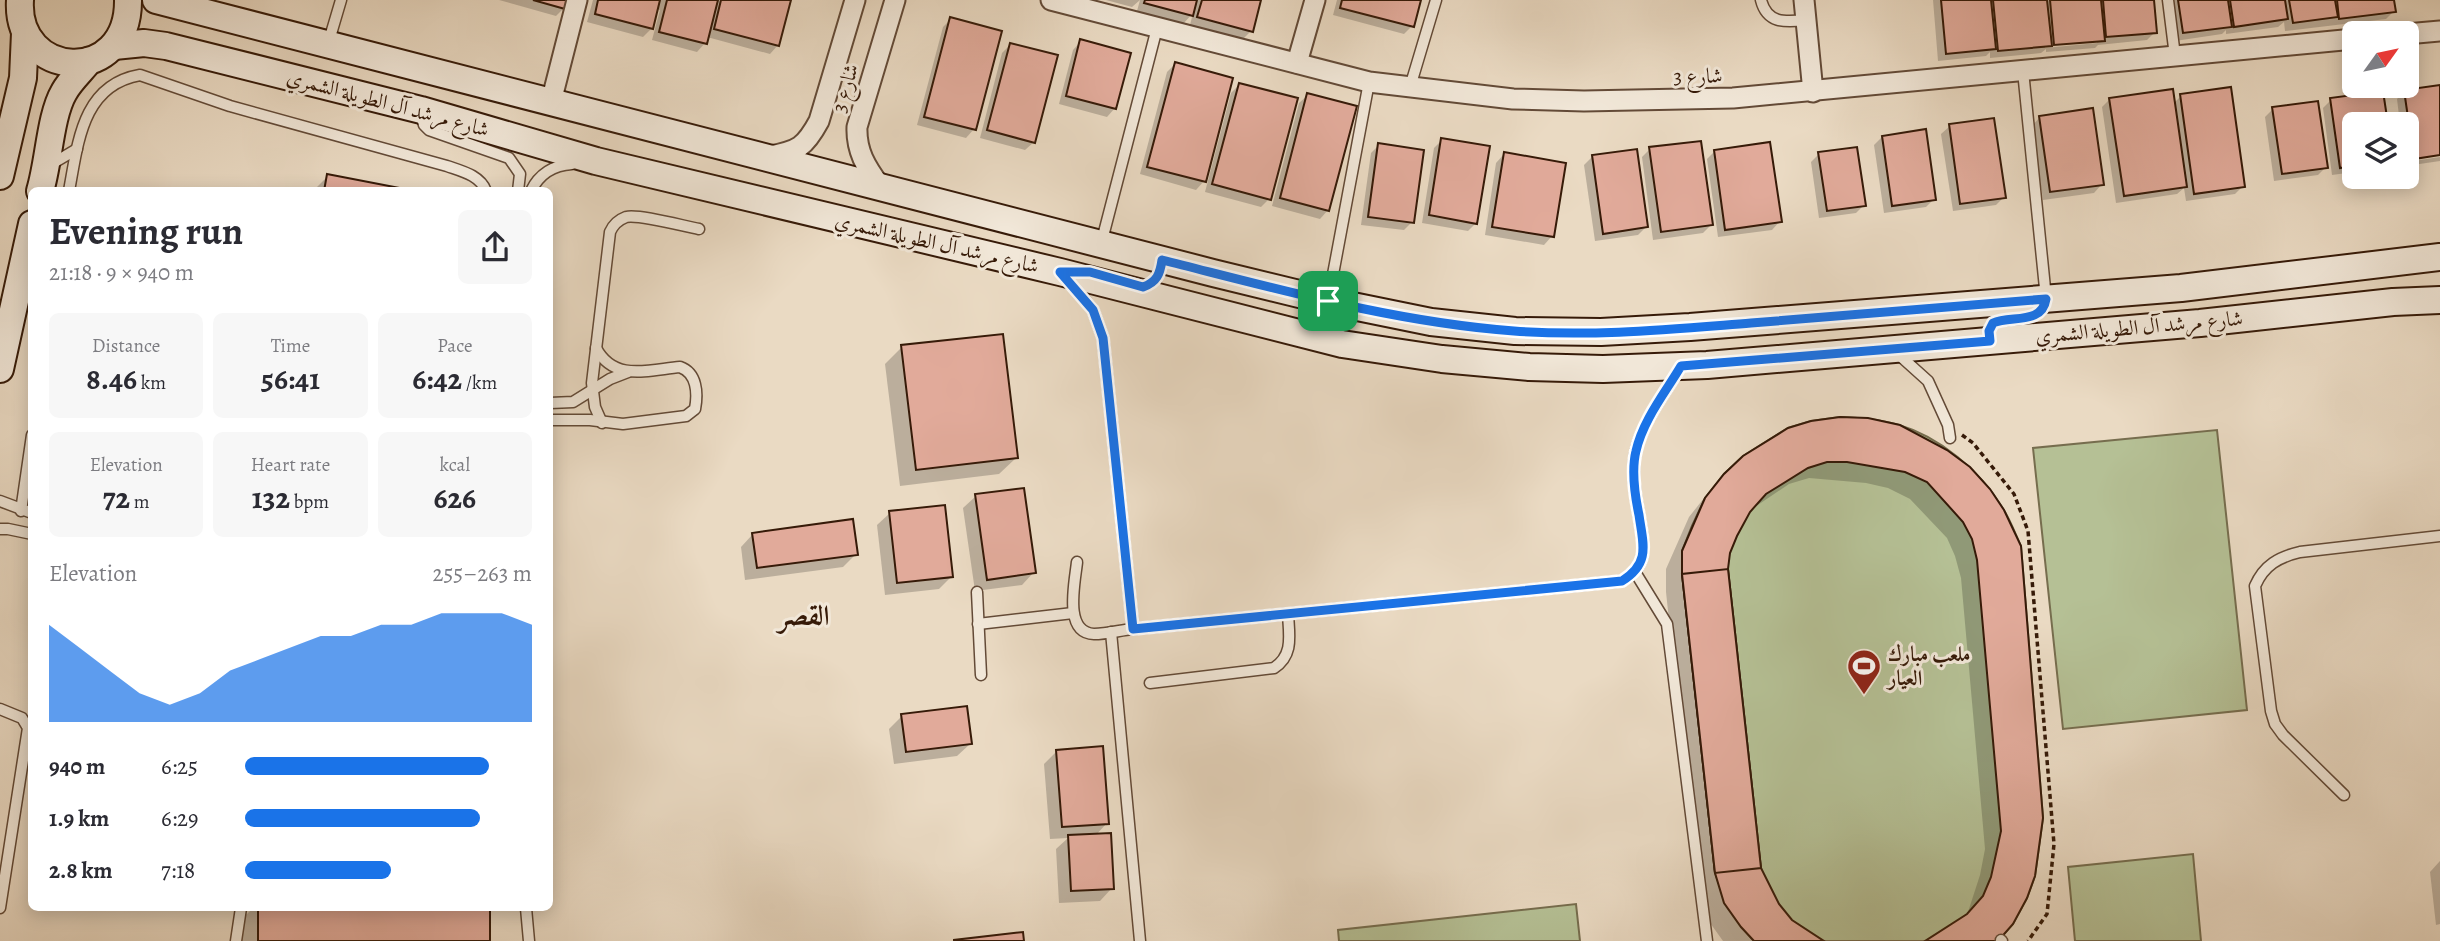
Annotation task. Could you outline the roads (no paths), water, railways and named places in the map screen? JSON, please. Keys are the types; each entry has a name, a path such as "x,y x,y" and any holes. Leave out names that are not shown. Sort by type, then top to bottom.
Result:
{"main road":[{"path":"16,12 37,48 52,58 70,63 89,61 114,46 126,24 128,0"},
{"name":"شارع مرشد آل الطويلة الشمري","path":"156,0 768,156 1162,260 1328,301 1431,322 1516,331 1601,332 2181,288 2440,257"},
{"path":"0,176 23,78 16,12"},
{"name":"شارع مرشد آل الطويلة الشمري","path":"114,46 144,43 166,46 410,108 596,161 1060,272 1342,344 1442,359 1529,368 1681,366 2200,323 2393,302 2440,300"},
{"path":"44,179 56,111 64,92 89,61"},
{"path":"410,108 396,101 397,86 407,81 502,104 526,106 551,102"},
{"path":"0,369 19,303 28,248"},
{"path":"1060,272 1090,272 1143,287 1151,284 1160,275 1162,260"},
{"path":"2390,262 2406,268 2413,282 2409,293 2393,302"},
{"path":"1990,341 1989,331 1993,323 2036,315 2043,309 2046,299"},
{"path":"1886,349 1894,338 1944,329 1948,315 1937,308"}],"street":[{"path":"551,102 577,0"},
{"name":"شارع 3","path":"768,156 795,151 810,138 819,121 855,0"},
{"name":"شارع 3","path":"880,186 863,162 856,140 857,127 895,0"},
{"name":"شارع 3","path":"1051,0 1368,82 1513,99 1733,99 2342,39"},
{"path":"1297,63 1315,0"},
{"path":"1805,10 1813,92"},
{"path":"2419,33 2440,31"}],"lane":[{"path":"328,45 341,0"},
{"path":"1410,87 1436,0"},
{"path":"1761,0 1769,16 1776,20 1805,10"},
{"path":"2168,0 2175,56"},
{"path":"1101,244 1157,28"},
{"path":"2024,71 2046,299"},
{"path":"70,187 77,149 92,104 114,85 140,75 230,106 447,166 469,174 483,182 485,187"},
{"path":"1328,301 1368,82"},
{"path":"410,108 429,130 509,158 520,174 519,187"},
{"path":"44,179 77,149"},
{"path":"534,187 547,171 560,165 596,161"},
{"path":"602,423 592,391 612,227 622,219 634,216 699,229"},
{"path":"1060,272 1093,310 1103,338 1133,629"},
{"path":"553,420 590,420 623,424 678,418 695,409 693,377 686,369 680,367 629,371 612,368 605,363 596,348"},
{"path":"1886,349 1928,381 1948,425 1950,438"},
{"path":"1077,562 1073,613 1082,630 1092,634 1622,581 1634,572 1643,556 1634,464 1636,451 1651,416 1681,366"},
{"path":"553,403 573,402 610,379 629,371"},
{"path":"0,501 26,512 28,486"},
{"path":"0,529 28,533"},
{"path":"2344,795 2275,724 2255,586 2260,573 2283,556 2440,536"},
{"path":"1634,572 1667,624 1707,941"},
{"path":"977,592 981,675"},
{"path":"978,624 1073,613"},
{"path":"1150,683 1274,668 1288,653 1288,614"},
{"path":"1111,632 1140,941"},
{"path":"0,709 22,718 28,724 27,762 0,908"},
{"path":"236,941 241,911"},
{"path":"526,911 529,941"}],"place":[{"name":"ملعب مبارك العيار","path":"1864,696"}],"district":[{"name":"القصر","path":"804,616"}]}
